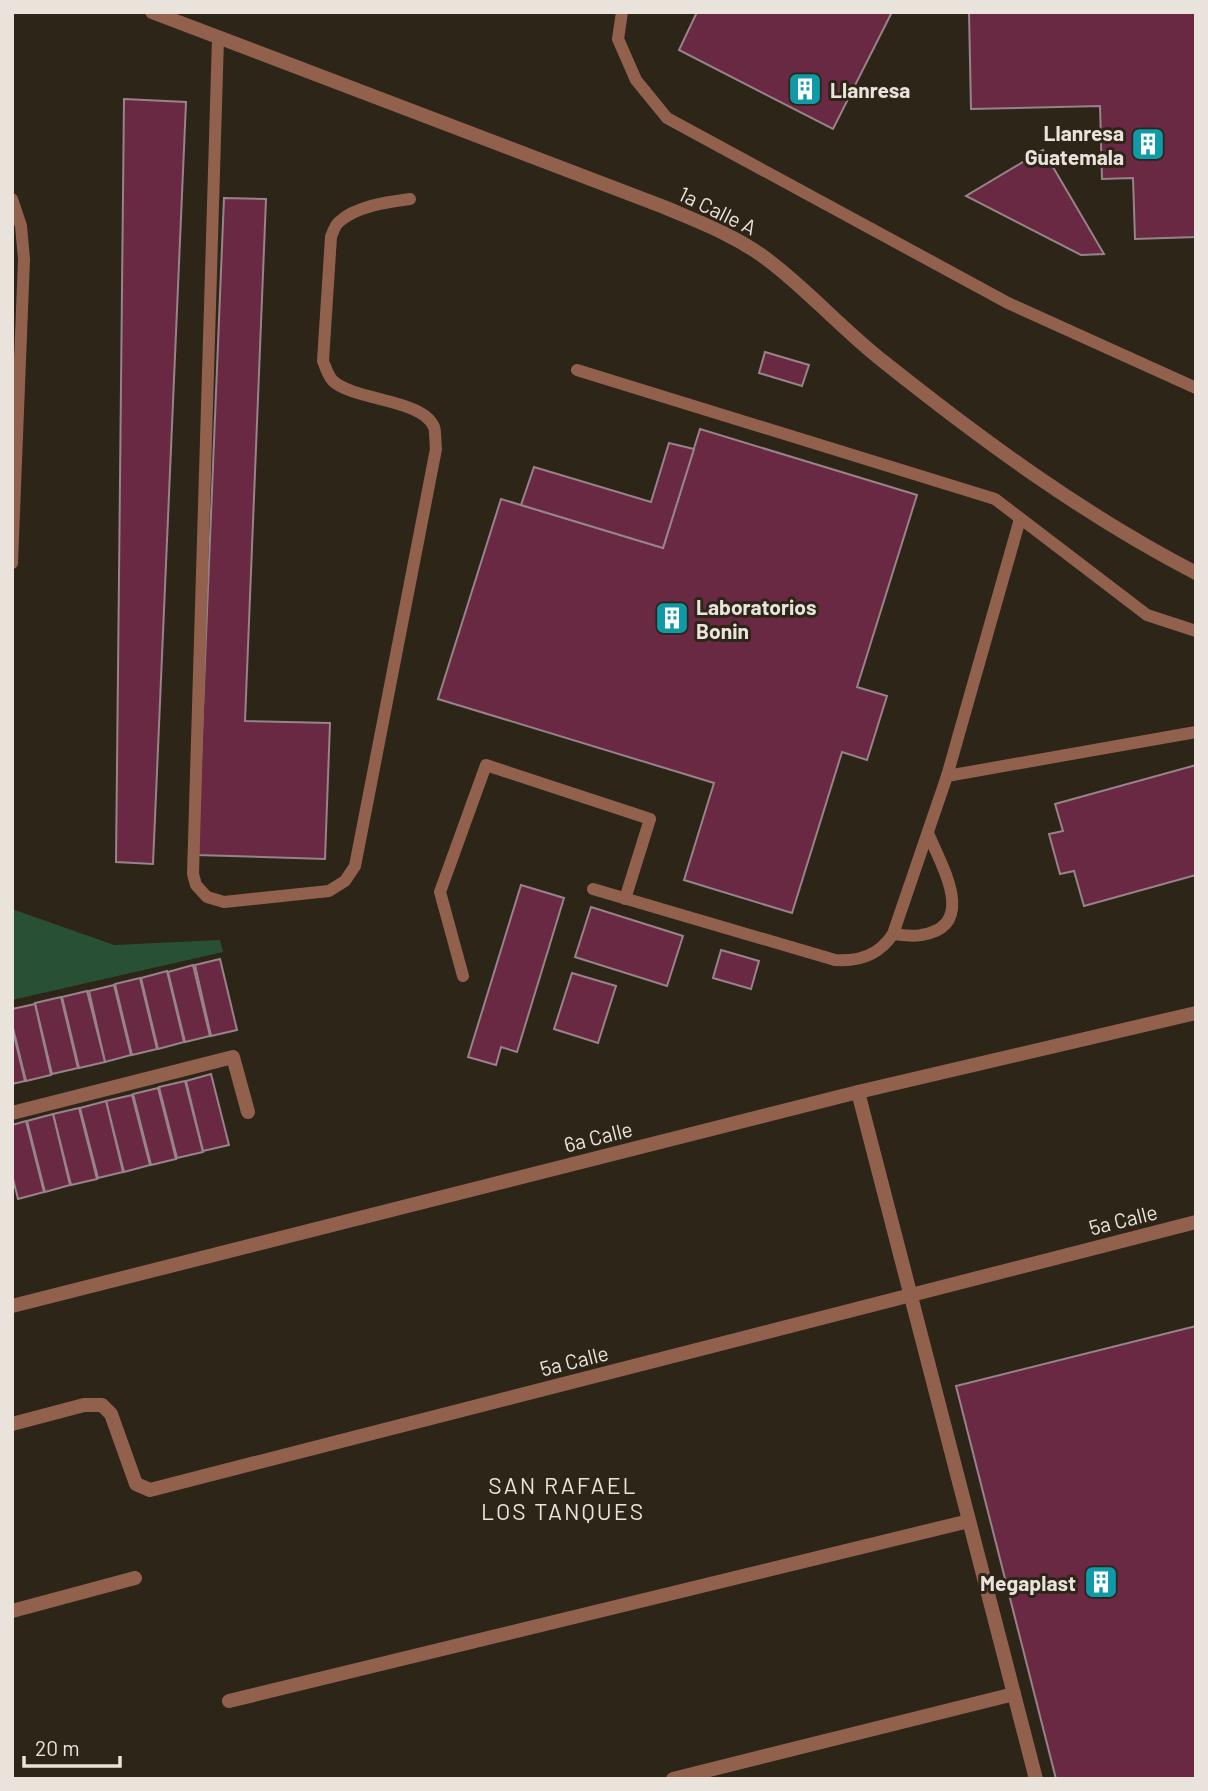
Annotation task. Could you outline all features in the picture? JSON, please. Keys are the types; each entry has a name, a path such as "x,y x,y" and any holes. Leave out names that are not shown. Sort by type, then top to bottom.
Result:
{"street":[{"name":"1a Calle A","path":"152,12 664,207 724,233 768,260 866,348 967,428 1080,505 1196,573"},
{"name":"6a Calle","path":"12,1306 858,1092 1196,1013"},
{"path":"12,1113 233,1058 248,1112"},
{"path":"858,1092 1036,1779"},
{"name":"5a Calle","path":"12,1424 84,1405 102,1405 111,1414 136,1484 150,1490 1196,1222"},
{"path":"229,1701 970,1521"},
{"path":"12,1611 135,1578"},
{"path":"673,1779 1014,1694"}],"lane":[{"path":"622,12 618,39 636,80 667,118 1008,303 1196,388"},
{"path":"218,37 193,874 196,885 206,897 224,902 329,891 345,881 355,866 436,449 435,428 426,415 387,400 344,389 330,378 323,361 331,237 337,223 352,214 386,202 410,199"},
{"path":"12,199 21,226 23,259 12,562"},
{"path":"577,370 995,499 1147,615 1196,631"},
{"path":"593,890 835,960 865,958 886,946 894,934 947,776 1020,519"},
{"path":"947,776 1196,732"},
{"path":"463,976 440,892 486,765 650,818 625,899"},
{"path":"894,934 920,936 937,930 950,918 954,904 952,892 928,833"}],"green space":[{"path":"12,909 114,945 220,940 223,952 12,1000"}],"building":[{"name":"Llanresa","path":"697,12 892,12 833,129 679,50"},
{"name":"Llanresa Guatemala","path":"969,12 1196,12 1196,237 1135,239 1133,178 1102,179 1100,106 971,109"},
{"path":"124,99 186,102 153,864 116,862"},
{"path":"1043,150 1104,254 1081,255 966,196"},
{"path":"224,198 266,199 245,721 330,723 325,859 197,855"},
{"path":"765,352 809,365 802,386 759,373"},
{"name":"Laboratorios Bonin","path":"700,429 917,495 857,687 887,696 867,760 842,752 792,913 684,880 714,783 438,699 501,499 663,548"},
{"path":"669,443 694,449 663,548 521,505 534,467 651,502"},
{"path":"1196,765 1196,875 1084,906 1074,871 1060,874 1049,834 1063,831 1055,804"},
{"path":"521,885 564,898 517,1052 501,1047 496,1065 468,1057"},
{"path":"591,907 683,936 667,986 575,957"},
{"path":"721,950 759,961 751,989 713,978"},
{"path":"220,959 237,1030 211,1036 195,965"},
{"path":"193,965 210,1036 185,1042 168,972"},
{"path":"167,971 184,1042 158,1049 141,978"},
{"path":"572,973 616,986 598,1043 554,1029"},
{"path":"140,978 157,1049 132,1055 115,984"},
{"path":"114,985 131,1055 105,1062 89,991"},
{"path":"87,991 105,1062 79,1068 62,997"},
{"path":"61,997 78,1068 52,1074 35,1003"},
{"path":"35,1004 51,1075 26,1081 12,1024 12,1009"},
{"path":"12,1027 25,1081 12,1084"},
{"path":"211,1074 229,1145 203,1151 186,1081"},
{"path":"185,1081 203,1152 177,1158 159,1087"},
{"path":"158,1088 176,1159 151,1165 133,1094"},
{"path":"132,1095 150,1165 124,1172 106,1101"},
{"path":"106,1101 123,1172 98,1178 80,1108"},
{"path":"79,1108 97,1179 71,1185 53,1114"},
{"path":"53,1114 70,1185 45,1192 27,1121"},
{"path":"26,1121 44,1192 18,1199 12,1175 12,1125"},
{"name":"Megaplast","path":"1196,1326 1196,1779 1056,1779 956,1386"}],"place":[{"name":"Llanresa","path":"805,89"},
{"name":"Llanresa Guatemala","path":"1148,144"},
{"name":"Laboratorios Bonin","path":"672,618"},
{"name":"Megaplast","path":"1101,1582"}],"district":[{"name":"SAN RAFAEL LOS TANQUES","path":"563,1498"}]}
